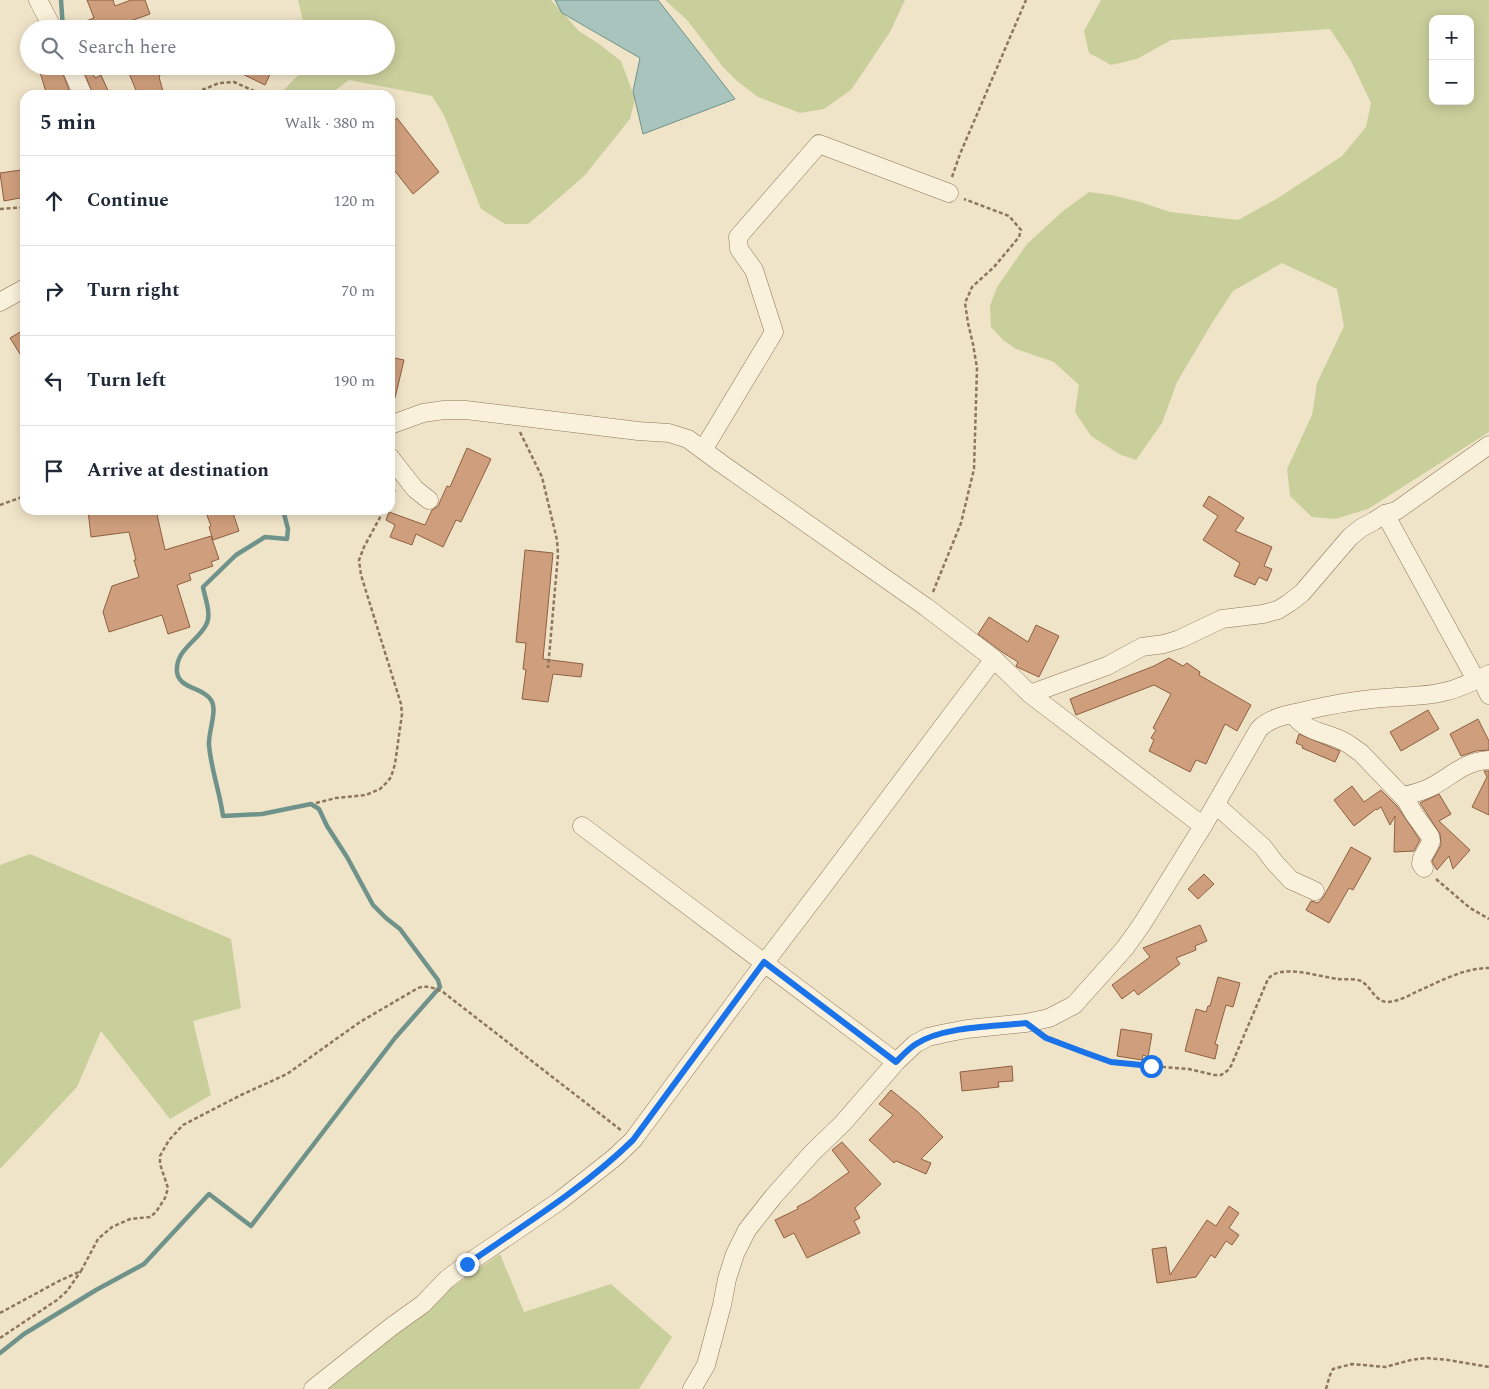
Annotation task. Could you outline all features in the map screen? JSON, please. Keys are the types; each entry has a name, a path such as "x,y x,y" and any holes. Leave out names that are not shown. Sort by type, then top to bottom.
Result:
{"street":[{"path":"38,0 48,20"},
{"path":"74,75 81,90"},
{"path":"703,450 774,332 754,270 739,249 738,237 819,144 949,194"},
{"path":"0,302 20,291"},
{"path":"395,423 424,413 444,410 466,410 638,431 669,433 688,439 926,607 994,659 1030,694 1203,826"},
{"path":"1030,694 1107,666 1142,647 1164,644 1180,639 1222,619 1263,614 1278,610 1302,592 1326,563 1361,528 1385,514 1396,511 1489,445"},
{"path":"395,464 414,489 429,500"},
{"path":"1385,514 1482,677 1489,695"},
{"path":"313,1389 423,1304 447,1279 558,1202 614,1158 633,1140 764,962 994,659"},
{"path":"692,1389 706,1365 735,1254 747,1230 772,1196 843,1123 896,1062 915,1044 928,1037 966,1029 1026,1023 1049,1018 1074,1004 1105,972 1142,924 1216,805 1259,729 1270,720 1344,702 1442,693 1482,677"},
{"path":"1293,714 1297,721 1304,726 1340,739 1361,753 1403,796 1430,836 1431,841 1422,858 1421,864 1424,868"},
{"path":"1403,796 1431,787 1474,762 1489,760"},
{"path":"1216,805 1262,847 1291,880 1315,891"},
{"path":"582,826 896,1062"}],"path":[{"path":"926,607 961,523 974,469 977,368 965,303 972,287 994,267 1019,238 1021,230 1009,216 949,194 950,184 960,154 1026,0"},
{"path":"202,90 219,83 234,82 252,90"},
{"path":"0,209 20,207"},
{"path":"511,416 542,477 557,540 558,555 548,668"},
{"path":"0,505 20,498"},
{"path":"316,803 336,798 366,795 380,789 392,777 396,764 402,714 401,704 361,576 359,560 381,515"},
{"path":"1424,868 1470,908 1489,919"},
{"path":"1026,1023 1046,1038 1111,1062 1189,1069 1214,1075 1227,1071 1231,1066 1268,979 1277,972 1290,971 1362,982 1378,1000 1388,1002 1403,999 1450,977 1489,968"},
{"path":"0,1338 57,1300 67,1291 102,1234 121,1222 150,1217 156,1212 165,1198 168,1188 160,1164 160,1156 169,1140 183,1125 287,1074 360,1022 424,986 433,987 443,992 633,1140"},
{"path":"0,1313 80,1271"},
{"path":"1326,1389 1333,1369 1352,1364 1385,1367 1426,1358 1489,1367"}],"green space":[{"path":"298,0 551,0 579,31 621,61 635,99 630,119 585,175 551,205 528,224 505,224 481,209 444,115 432,96 349,80 336,90 284,90 298,75 395,75 395,20 303,20"},
{"path":"665,0 905,0 890,32 851,90 824,109 800,113 758,97 737,81 723,67 687,20"},
{"path":"1101,0 1489,0 1489,432 1368,509 1335,519 1312,517 1290,496 1287,469 1312,415 1317,383 1344,326 1337,289 1282,263 1233,291 1177,382 1162,423 1136,460 1121,455 1091,436 1075,412 1079,385 1054,362 1016,349 1003,340 991,327 990,306 997,287 1027,244 1063,211 1089,192 1140,202 1170,212 1238,220 1278,198 1342,156 1366,127 1371,103 1351,61 1330,29 1171,40 1137,59 1111,65 1089,53 1084,31"},
{"path":"30,854 231,939 241,1008 193,1021 211,1095 170,1119 101,1031 77,1087 0,1169 0,865"},
{"path":"500,1254 524,1312 611,1284 672,1337 639,1389 305,1389"}],"water":[{"path":"555,0 658,0 735,99 643,134 633,91 640,58 562,13"}],"building":[{"path":"87,0 113,0 115,6 131,0 145,0 150,14 133,20 89,20 94,18"},
{"path":"41,75 63,75 69,90 45,90"},
{"path":"85,75 94,75 95,78 101,75 108,90 91,90"},
{"path":"130,75 160,75 163,90 136,90"},
{"path":"244,75 270,75 265,85"},
{"path":"397,118 439,172 413,194 395,171 395,120"},
{"path":"20,170 20,198 4,201 0,173"},
{"path":"20,332 20,354 10,338"},
{"path":"395,358 404,360 395,398"},
{"path":"467,448 491,459 461,522 456,520 443,547 416,534 412,545 390,537 395,525 386,520 388,515 395,514 425,525 432,510 438,506 447,486 450,487"},
{"path":"1209,496 1244,518 1235,531 1272,547 1264,566 1272,569 1267,581 1259,577 1255,585 1234,576 1240,563 1203,540 1218,516 1203,506"},
{"path":"89,515 157,515 165,550 211,536 219,559 211,562 213,566 189,574 191,580 177,585 190,627 168,634 162,615 109,632 103,612 112,586 139,577 134,560 136,560 129,532 91,537"},
{"path":"207,515 234,515 239,531 213,540 209,527 211,526"},
{"path":"525,550 553,553 543,659 583,664 581,677 553,674 548,702 522,699 526,670 523,669 526,643 516,642"},
{"path":"989,617 1028,642 1036,625 1059,636 1039,677 1017,667 1018,662 978,634"},
{"path":"1169,658 1183,666 1187,663 1200,672 1199,675 1251,705 1237,731 1225,724 1206,764 1196,760 1190,772 1149,751 1154,740 1151,738 1156,730 1153,728 1171,694 1154,685 1076,715 1070,699 1154,666"},
{"path":"1428,710 1439,729 1401,751 1390,732"},
{"path":"1478,719 1489,741 1489,750 1476,751 1461,756 1450,734"},
{"path":"1299,734 1340,751 1335,762 1302,748 1303,746 1296,743"},
{"path":"1484,771 1489,771 1489,815 1472,807 1487,777"},
{"path":"1352,786 1364,802 1381,790 1397,806 1420,840 1414,851 1394,852 1395,816 1390,825 1381,807 1354,826 1334,800"},
{"path":"1439,794 1451,814 1439,821 1470,850 1453,869 1449,856 1437,870 1432,861 1441,845 1440,834 1420,803"},
{"path":"1351,847 1371,858 1353,890 1349,888 1329,923 1306,910 1311,901 1318,903 1324,896"},
{"path":"1204,874 1214,884 1198,899 1188,889"},
{"path":"1200,925 1207,941 1195,946 1196,950 1176,958 1180,964 1138,995 1134,990 1122,999 1112,985 1150,957 1143,948"},
{"path":"1218,977 1240,983 1233,1007 1226,1005 1215,1044 1218,1045 1215,1059 1185,1051 1196,1009 1206,1012 1208,1006 1210,1006"},
{"path":"1121,1029 1152,1034 1148,1057 1143,1055 1142,1060 1117,1056"},
{"path":"1012,1066 1013,1081 998,1082 999,1087 962,1091 960,1072"},
{"path":"891,1090 918,1112 943,1137 921,1159 931,1163 926,1174 896,1161 894,1163 869,1140 893,1115 879,1104"},
{"path":"842,1142 881,1184 855,1208 860,1218 854,1221 860,1233 807,1258 794,1233 784,1238 775,1220 798,1209 797,1207 849,1172 832,1150"},
{"path":"1229,1206 1239,1213 1229,1228 1239,1235 1232,1245 1226,1241 1215,1258 1211,1255 1196,1277 1157,1283 1152,1249 1166,1247 1170,1275 1207,1220 1216,1226"}],"waterway":[{"path":"61,0 62,20"},
{"path":"0,1353 24,1334 96,1290 144,1264 209,1194 251,1226 395,1038 440,987 438,980 400,929 373,905 319,809 311,804 262,814 223,816 209,745 213,704 203,693 182,682 177,672 177,664 183,652 202,631 208,621 203,587 236,555 265,537 287,539 288,529 284,515"}],"route":[{"path":"467,1264 558,1202 614,1158 633,1140 764,962 896,1062 915,1044 928,1037 966,1029 1026,1023 1046,1038 1111,1062 1151,1066"}]}
